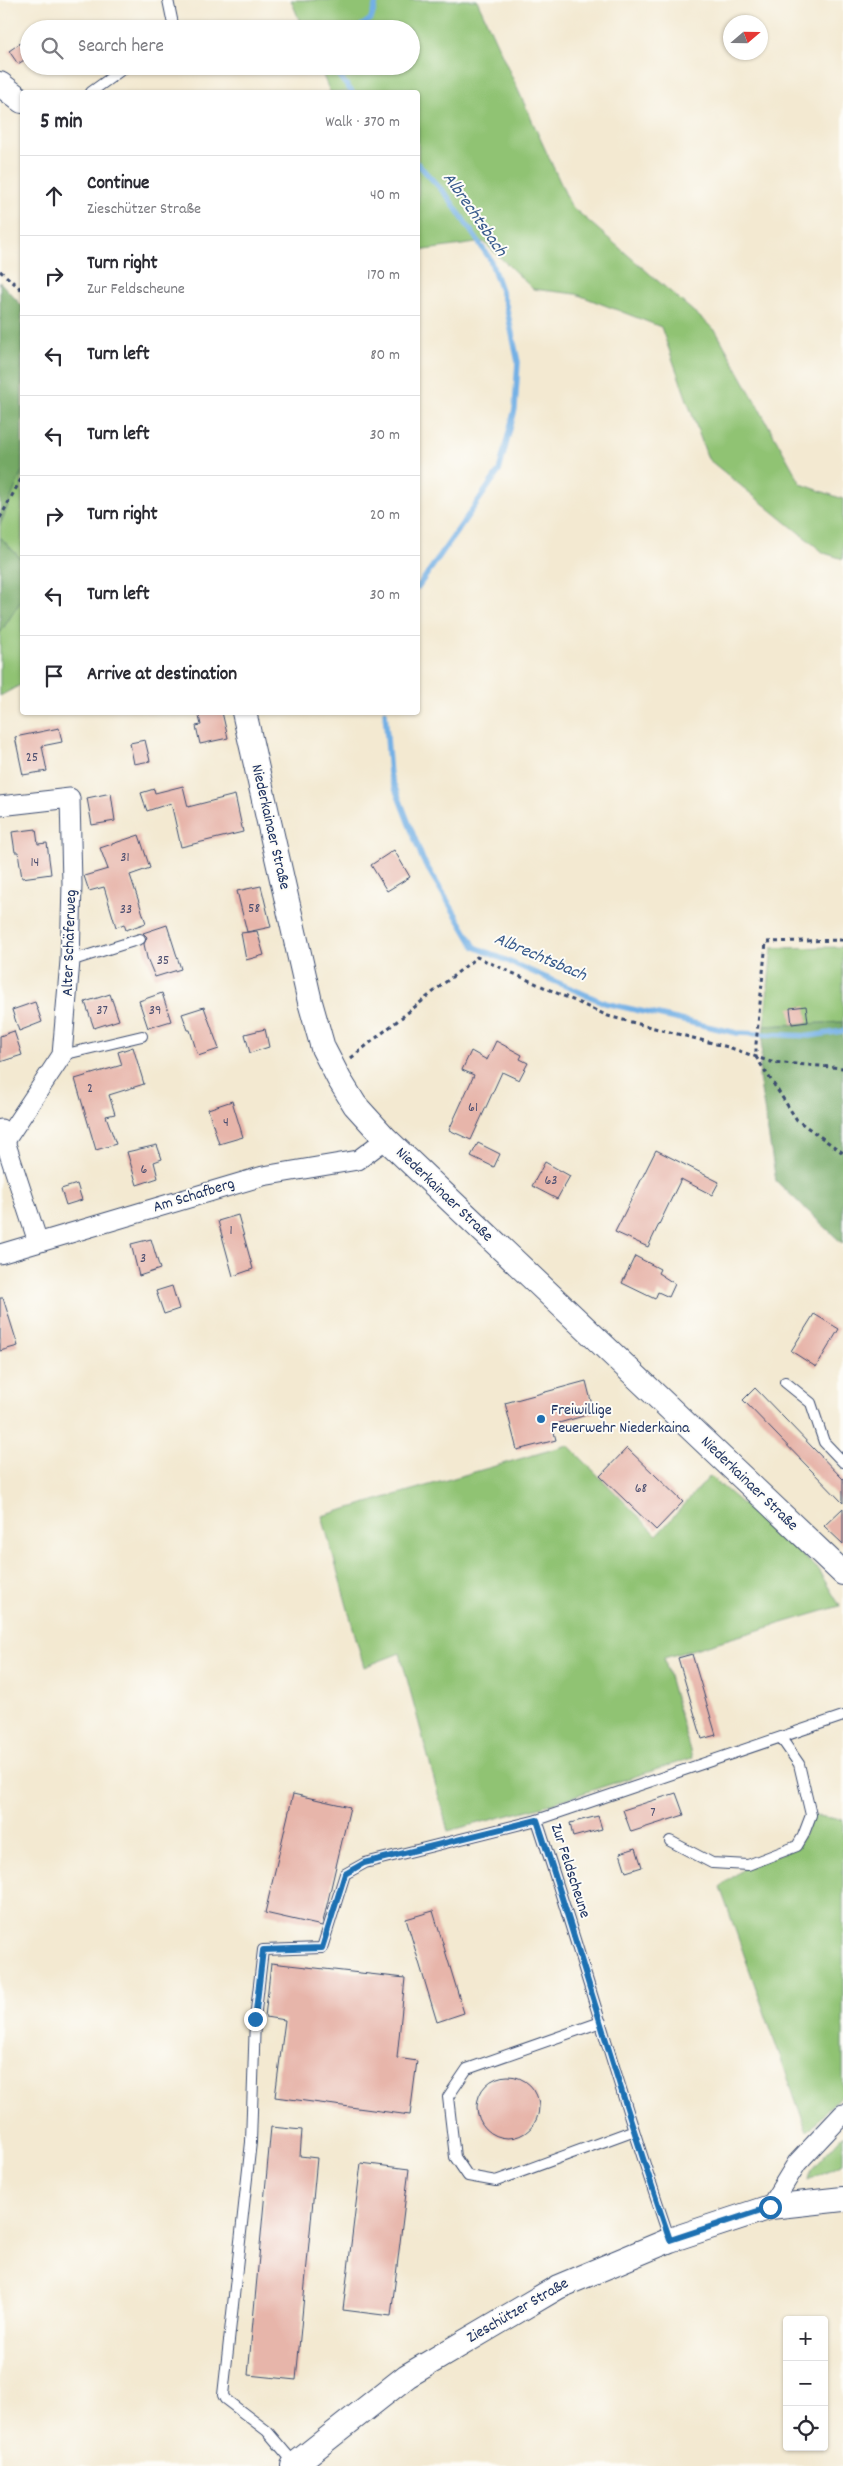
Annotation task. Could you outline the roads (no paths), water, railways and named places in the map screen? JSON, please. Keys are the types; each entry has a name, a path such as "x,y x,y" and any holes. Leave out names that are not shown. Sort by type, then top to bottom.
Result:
{"street":[{"path":"0,84 20,99"},
{"name":"Niederkainaer Straße","path":"245,715 310,1002 324,1048 354,1105 386,1139 840,1565"},
{"name":"Alter Schäferweg","path":"0,806 70,798 72,884 70,961 62,1055 2,1134 38,1242"},
{"name":"Am Schafberg","path":"0,1254 263,1176 358,1160 386,1139"},
{"path":"770,2207 797,2163 843,2114"},
{"name":"Zieschützer Straße","path":"294,2465 407,2376 558,2287 670,2240 770,2207 843,2199"}],"lane":[{"path":"168,0 172,20"},
{"path":"94,90 115,75"},
{"path":"70,961 140,939"},
{"path":"62,1055 142,1036"},
{"path":"785,1382 812,1402 824,1442 843,1462"},
{"name":"Zur Feldscheune","path":"670,2240 632,2131 601,2022 537,1820 843,1716"},
{"path":"670,1841 712,1863 748,1865 797,1846 811,1814 799,1764 781,1738"},
{"path":"294,2465 267,2431 225,2399 223,2394 251,2142 255,2019 263,1950 322,1948 345,1874 364,1863 537,1820"},
{"path":"601,2022 467,2069 448,2097 454,2157 468,2176 496,2181 632,2131"}],"waterway":[{"name":"Albrechtsbach","path":"370,20 376,3 375,0"},
{"name":"Albrechtsbach","path":"338,75 350,90"},
{"name":"Albrechtsbach","path":"420,166 448,197 490,259 506,305 518,362 515,409 499,471 420,584"},
{"name":"Albrechtsbach","path":"385,715 390,775 423,860 475,947 605,1003 737,1033 810,1036 843,1031"}],"place":[{"name":"Freiwillige Feuerwehr Niederkaina","path":"541,1419"}]}
